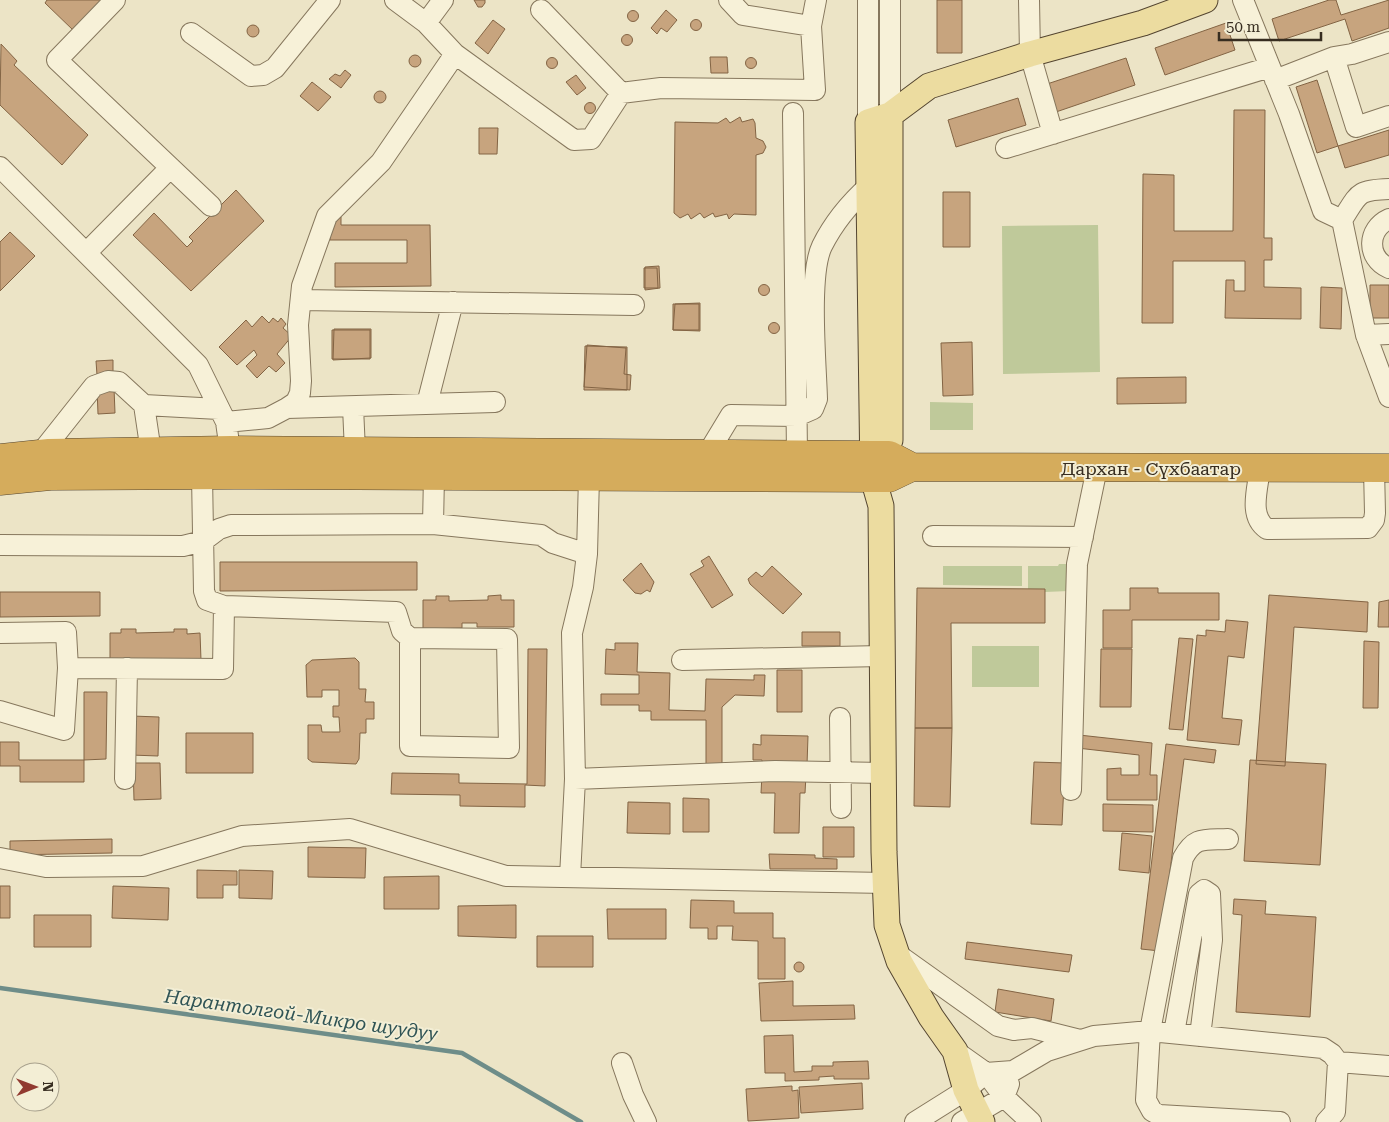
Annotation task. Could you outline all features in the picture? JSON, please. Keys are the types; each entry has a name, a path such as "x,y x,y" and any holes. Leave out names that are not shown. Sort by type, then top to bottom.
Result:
{"highway":[{"path":"0,481 50,476 202,475 232,462 355,451 797,454 887,467"},
{"path":"0,458 40,454 151,452 232,462 434,476 589,477 887,467"},
{"name":"Дархан - Сүхбаатар","path":"887,467 1382,468"}],"main road":[{"path":"887,467 869,186 879,119 929,86 1030,54 1142,23 1205,0"},
{"path":"879,119 887,467 881,506 883,773 888,924 897,954 931,1017 955,1051 974,1119"}],"street":[{"path":"115,0 57,60 211,206"},
{"path":"191,33 251,76 263,76 274,68 330,0"},
{"path":"395,0 426,23 456,54 574,140 591,139 621,93 662,88 815,90 811,26 816,0"},
{"path":"426,23 443,0"},
{"path":"729,0 743,15 811,26"},
{"path":"868,0 879,119"},
{"path":"879,119 890,0"},
{"path":"1243,0 1323,211 1342,220 1389,219"},
{"path":"1030,1 1030,54 1052,134"},
{"path":"541,10 621,93"},
{"path":"1006,148 1334,57 1352,54 1389,42"},
{"path":"40,454 94,386 101,382 120,382 144,405 222,416 268,418 296,402 300,393 298,326 302,286 328,216 381,162 456,54"},
{"path":"1334,57 1356,127 1389,116"},
{"path":"793,113 797,454"},
{"path":"0,167 198,365 222,416 232,462"},
{"path":"87,252 170,168"},
{"path":"708,454 731,415 797,416 813,409 817,399 814,272 822,246 852,200 869,186"},
{"path":"1389,189 1366,190 1359,194 1342,220 1366,335 1389,397"},
{"path":"1389,219 1377,228 1372,244 1378,260 1389,268"},
{"path":"301,300 634,305"},
{"path":"427,404 453,302"},
{"path":"1366,335 1389,334"},
{"path":"288,408 495,402"},
{"path":"144,405 151,452"},
{"path":"353,407 355,451"},
{"path":"1071,790 1077,564 1097,468"},
{"path":"1260,468 1256,515 1260,524 1267,529 1286,529 1368,528 1374,520 1382,468"},
{"path":"202,475 204,591 207,600 224,606 396,612 402,631 410,638 507,639 509,748 410,746 410,638"},
{"path":"434,476 434,524"},
{"path":"570,877 575,779 572,633 583,588 587,554 589,477"},
{"path":"0,545 183,546 203,541 219,529 230,525 434,524 542,535 553,542 587,554"},
{"path":"933,536 1083,538"},
{"path":"68,668 223,669 224,606"},
{"path":"0,634 66,632 68,668 64,730 0,711"},
{"path":"682,660 882,656"},
{"path":"125,778 127,668"},
{"path":"840,718 841,808"},
{"path":"575,779 775,771 883,773"},
{"path":"0,858 46,867 143,866 242,836 350,829 506,876 886,883"},
{"path":"1228,840 1201,840 1190,846 1183,858 1150,1031 1146,1100 1152,1111 1159,1116 1280,1122"},
{"path":"1174,1034 1199,894 1204,890 1210,894 1212,940 1200,1036"},
{"path":"897,954 998,1026 1014,1030 1032,1028 1080,1040"},
{"path":"915,1122 966,1090 986,1073 1013,1071 1048,1051 1080,1040 1109,1034 1150,1031 1323,1048 1332,1054 1338,1062 1335,1112 1326,1122"},
{"path":"955,1051 986,1073 1004,1097 1031,1122"},
{"path":"1338,1062 1389,1066"},
{"path":"622,1063 633,1095 646,1122"},
{"path":"974,1119 1004,1097 1013,1071"}],"green space":[{"path":"1098,225 1100,372 1003,374 1002,226"},
{"path":"930,402 973,403 973,430 930,430"},
{"path":"1059,564 1070,564 1069,591 1045,592 1045,589 1028,589 1028,566 1058,566"},
{"path":"943,566 1022,566 1022,586 943,585"},
{"path":"972,646 1039,646 1039,687 972,687"}],"building":[{"path":"47,0 104,0 74,31 45,3"},
{"path":"474,0 485,0 485,3 482,7 478,7"},
{"path":"937,0 962,0 962,53 937,53"},
{"path":"1329,0 1336,0 1341,15 1389,0 1389,28 1352,41 1345,19 1279,41 1272,19"},
{"path":"666,10 677,20 667,32 661,28 657,34 651,28"},
{"path":"631,11 635,11 638,16 637,20 631,21 628,18 628,14"},
{"path":"493,20 505,29 488,54 475,43"},
{"path":"694,20 698,20 701,25 700,29 694,30 691,27 691,23"},
{"path":"1226,23 1235,50 1165,75 1155,48"},
{"path":"251,25 255,25 259,31 255,37 251,37 247,33 247,29"},
{"path":"625,35 629,35 632,40 631,44 625,45 622,42 622,38"},
{"path":"1,44 17,61 14,65 88,135 62,165 0,105"},
{"path":"413,55 417,55 421,61 417,67 413,67 409,63 409,59"},
{"path":"710,57 727,57 728,73 711,73"},
{"path":"550,58 554,58 557,63 556,67 550,68 547,65 547,61"},
{"path":"749,58 753,58 756,63 755,67 749,68 746,65 746,61"},
{"path":"1126,58 1135,85 1053,113 1044,85"},
{"path":"345,70 351,75 341,88 329,79 335,74 340,76"},
{"path":"576,75 586,88 577,95 566,82"},
{"path":"1317,80 1338,146 1317,153 1296,87"},
{"path":"312,82 331,97 318,111 300,96"},
{"path":"378,91 382,91 386,97 382,103 378,103 374,99 374,95"},
{"path":"1018,98 1026,125 956,147 948,120"},
{"path":"588,103 592,103 595,108 594,112 588,113 585,110 585,106"},
{"path":"1234,110 1265,110 1264,238 1272,238 1272,260 1264,260 1264,287 1301,288 1301,319 1225,318 1226,280 1234,280 1234,291 1245,291 1245,261 1173,261 1173,323 1142,323 1143,174 1174,175 1174,231 1233,231"},
{"path":"740,117 742,122 753,119 756,138 763,141 766,147 763,153 756,155 756,215 734,214 729,219 727,214 715,217 713,213 704,218 700,213 691,219 688,214 680,218 674,213 675,122 718,123 726,118 730,123"},
{"path":"479,128 498,128 497,154 479,154"},
{"path":"1389,130 1389,155 1345,168 1338,146"},
{"path":"236,190 264,221 191,291 133,235 154,213 187,247 193,241 189,237"},
{"path":"943,192 970,192 970,247 943,247"},
{"path":"330,217 341,217 341,225 430,225 431,286 335,287 335,263 407,263 407,240 330,240"},
{"path":"10,232 35,256 0,291 0,242"},
{"path":"659,266 660,288 645,290 645,267"},
{"path":"644,268 657,268 658,288 644,288"},
{"path":"762,285 766,285 769,290 768,294 762,295 759,292 759,288"},
{"path":"1370,285 1389,285 1389,318 1370,318"},
{"path":"1321,287 1342,288 1341,329 1320,328"},
{"path":"700,303 700,331 673,330 675,304"},
{"path":"673,304 699,304 699,330 673,330"},
{"path":"262,316 269,323 273,318 278,322 281,318 286,324 283,328 292,336 277,354 285,363 276,372 269,366 257,378 246,366 257,355 254,350 237,365 219,347 246,320 252,327"},
{"path":"772,323 776,323 779,328 778,332 772,333 769,330 769,326"},
{"path":"334,329 371,329 371,358 333,360"},
{"path":"332,330 370,330 370,359 332,359"},
{"path":"972,342 973,395 943,396 941,343"},
{"path":"587,345 626,348 624,374 631,375 630,390 584,387"},
{"path":"585,346 627,347 627,390 584,390"},
{"path":"113,360 113,375 97,375 96,361"},
{"path":"1186,377 1186,403 1117,404 1117,378"},
{"path":"97,388 114,388 115,413 98,414"},
{"path":"709,556 733,595 712,608 690,574 704,566 701,561"},
{"path":"220,562 417,562 417,590 220,591"},
{"path":"641,563 654,582 650,592 647,590 641,594 635,593 623,580"},
{"path":"772,566 802,594 783,614 750,584 748,579 756,572 762,577"},
{"path":"917,588 1045,589 1045,623 951,623 952,728 915,728"},
{"path":"1130,588 1158,588 1158,593 1219,593 1219,620 1132,620 1132,648 1103,648 1103,610 1130,610"},
{"path":"0,592 100,592 100,616 0,617"},
{"path":"501,595 501,600 514,600 514,627 477,627 477,623 462,623 462,628 423,629 423,600 436,600 436,596 449,596 449,601 488,600 488,596"},
{"path":"1269,595 1368,602 1367,632 1294,627 1285,766 1256,764"},
{"path":"1389,600 1389,627 1378,627 1379,602"},
{"path":"1226,620 1248,622 1244,658 1228,656 1222,718 1242,720 1239,745 1187,740 1197,635 1206,636 1206,630 1225,632"},
{"path":"121,629 136,629 136,633 174,632 174,629 187,629 187,634 200,633 201,660 110,662 110,633 121,633"},
{"path":"802,632 840,632 840,646 802,646"},
{"path":"1179,638 1193,639 1183,730 1169,729"},
{"path":"1364,641 1379,642 1378,708 1363,708"},
{"path":"615,643 638,643 637,672 670,673 669,710 705,711 706,679 754,680 754,675 765,675 764,696 735,695 722,707 722,764 706,764 706,720 651,720 651,711 639,711 639,705 601,705 601,694 639,694 639,675 605,674 606,649 615,650"},
{"path":"528,649 547,649 545,786 525,785 525,807 460,806 460,795 391,794 392,773 459,774 459,783 527,784"},
{"path":"1101,649 1132,649 1131,707 1100,707"},
{"path":"355,658 359,662 359,689 366,689 365,702 374,702 374,719 366,719 366,733 360,733 359,759 356,764 312,762 308,759 308,725 321,725 322,732 340,732 339,717 333,717 333,706 339,706 339,690 322,690 322,697 307,697 306,665 312,660"},
{"path":"777,670 802,670 802,712 777,712"},
{"path":"84,692 107,692 106,759 84,760"},
{"path":"132,716 159,717 158,756 131,755"},
{"path":"915,728 952,728 950,807 914,806"},
{"path":"186,733 253,733 253,773 186,773"},
{"path":"761,735 808,736 807,765 762,764 762,760 753,760 753,744 761,745"},
{"path":"1079,735 1152,743 1150,775 1157,775 1157,800 1107,800 1107,769 1121,768 1121,775 1139,775 1139,755 1077,748"},
{"path":"0,742 19,742 19,760 84,760 84,782 20,782 20,766 0,766"},
{"path":"1166,744 1216,750 1214,763 1184,759 1160,951 1141,949"},
{"path":"1250,760 1326,764 1320,865 1244,861"},
{"path":"1034,762 1065,763 1062,825 1031,824"},
{"path":"133,763 160,763 161,799 134,800"},
{"path":"762,774 806,775 805,793 800,793 799,833 774,833 775,793 761,793"},
{"path":"683,798 709,799 709,832 683,832"},
{"path":"628,802 670,803 670,834 627,833"},
{"path":"1103,804 1153,805 1153,832 1103,831"},
{"path":"823,827 854,827 854,857 823,857"},
{"path":"1122,833 1152,836 1149,873 1119,870"},
{"path":"112,839 112,853 10,855 10,841"},
{"path":"308,847 366,848 365,878 308,877"},
{"path":"769,854 815,855 815,858 837,859 837,869 770,869"},
{"path":"197,870 237,871 237,885 223,885 223,898 197,898"},
{"path":"239,870 273,871 272,899 239,898"},
{"path":"439,876 439,909 384,909 384,877"},
{"path":"0,886 10,886 10,918 0,918"},
{"path":"113,886 169,888 168,920 112,918"},
{"path":"1234,899 1266,901 1265,914 1316,917 1310,1017 1236,1012 1242,915 1233,914"},
{"path":"691,900 734,901 734,913 773,913 773,938 785,938 785,979 758,979 758,941 732,940 733,926 717,926 717,939 708,939 708,928 690,928"},
{"path":"516,905 516,938 458,936 458,906"},
{"path":"607,909 666,909 666,939 608,939"},
{"path":"34,915 91,915 91,947 34,947"},
{"path":"537,936 593,936 593,967 537,967"},
{"path":"967,942 1072,955 1069,972 965,959"},
{"path":"799,962 804,967 799,972 794,967"},
{"path":"793,981 793,1006 854,1005 855,1019 761,1021 759,983"},
{"path":"998,989 1054,999 1051,1021 995,1012"},
{"path":"793,1035 794,1072 812,1071 812,1066 833,1066 833,1062 868,1061 869,1079 834,1079 834,1076 819,1077 819,1080 785,1081 785,1073 765,1073 764,1036"},
{"path":"862,1083 863,1109 801,1113 799,1087"},
{"path":"792,1086 792,1091 798,1090 799,1118 748,1121 746,1089"}],"waterway":[{"name":"Нарантолгой-Микро шуудуу","path":"0,988 462,1053 581,1122"}]}
